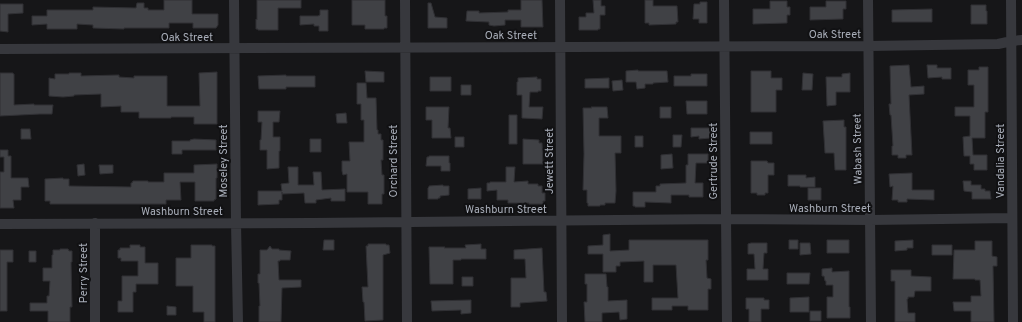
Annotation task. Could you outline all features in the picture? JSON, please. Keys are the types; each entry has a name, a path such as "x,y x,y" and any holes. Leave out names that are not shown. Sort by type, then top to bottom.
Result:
{"street":[{"name":"Moseley Street","path":"234,0 238,322"},
{"name":"Orchard Street","path":"405,0 404,48 407,322"},
{"name":"Jewett Street","path":"560,0 562,322"},
{"name":"Gertrude Street","path":"724,0 727,322"},
{"name":"Wabash Street","path":"868,0 871,322"},
{"name":"Vandalia Street","path":"1011,0 1017,40 1017,182 1012,218 1013,322"},
{"name":"Oak Street","path":"0,49 868,46 998,44 1017,40"},
{"name":"Washburn Street","path":"0,224 1012,218"},
{"name":"Perry Street","path":"95,223 95,322"}],"building":[{"path":"164,0 192,0 192,14 218,14 218,25 216,28 193,28 193,23 169,23 169,28 124,29 93,28 93,25 77,24 77,29 47,29 47,24 32,25 32,16 47,16 47,10 93,10 93,7 136,8 137,3 144,3 144,8 148,8 148,10 164,10"},
{"path":"257,0 301,0 301,8 278,8 278,30 258,30 256,29"},
{"path":"352,0 385,0 387,28 365,29 365,25 352,25"},
{"path":"521,0 542,0 543,27 521,27 521,20 505,20 505,25 494,26 489,25 489,22 466,21 467,11 479,11 479,13 521,10"},
{"path":"593,0 601,0 601,6 605,6 605,15 600,15 600,29 579,30 579,17 586,17 586,13 594,13"},
{"path":"645,0 653,0 653,6 677,6 678,22 676,22 676,24 649,25 649,23 645,23"},
{"path":"770,1 787,1 787,7 790,7 790,15 787,15 787,23 753,24 753,9 770,9"},
{"path":"826,1 846,1 846,9 843,9 843,19 810,20 810,7 826,7"},
{"path":"700,2 707,2 707,23 699,23 699,19 693,19 694,4 700,4"},
{"path":"428,3 431,3 435,17 447,18 447,28 428,28"},
{"path":"0,4 23,4 23,13 8,14 8,32 0,31"},
{"path":"971,5 986,5 987,24 971,24"},
{"path":"932,9 932,22 892,22 892,10"},
{"path":"320,10 328,10 328,31 319,31 319,26 314,26 314,24 300,25 300,16 318,16 320,15"},
{"path":"909,65 911,87 924,86 924,94 909,95 912,155 906,155 906,158 898,158 898,155 892,155 893,146 889,104 891,104 890,66"},
{"path":"927,65 937,65 937,68 951,68 951,79 942,79 942,77 928,78"},
{"path":"979,67 988,67 988,112 985,112 985,138 972,138 973,155 987,155 987,170 974,170 974,164 970,164 970,156 964,156 963,137 970,136 970,116 955,116 955,107 974,107 974,85 968,85 968,70 979,70"},
{"path":"365,71 384,72 384,82 366,82"},
{"path":"626,71 667,71 668,82 645,84 645,88 637,89 636,82 626,82"},
{"path":"751,71 771,71 771,78 782,78 782,90 776,90 776,112 751,112"},
{"path":"217,72 217,124 194,124 194,117 139,118 139,112 121,112 121,106 101,107 101,94 63,97 49,96 49,78 55,79 55,74 81,73 81,76 119,75 119,77 134,78 134,76 167,76 167,106 200,106 199,73"},
{"path":"0,73 14,74 14,105 53,105 52,114 0,116"},
{"path":"803,73 813,74 812,90 802,90"},
{"path":"850,73 850,92 836,92 836,105 827,106 826,77 842,77 842,74"},
{"path":"691,74 707,74 707,86 674,86 674,76 691,76"},
{"path":"258,76 315,76 315,87 259,89"},
{"path":"430,77 451,77 451,91 430,91"},
{"path":"537,77 537,79 541,79 541,91 530,92 529,107 543,107 542,119 522,118 522,95 517,95 518,78"},
{"path":"609,78 609,88 585,88 585,79"},
{"path":"622,80 623,90 613,91 612,81"},
{"path":"357,83 366,83 367,98 376,98 377,130 378,134 381,134 381,140 383,140 383,160 381,160 382,175 384,175 384,194 382,194 382,204 368,204 368,192 347,192 347,174 343,175 342,171 342,161 350,161 349,142 364,142 364,120 361,120 361,104 357,104"},
{"path":"461,85 471,85 471,95 461,95"},
{"path":"686,101 707,101 707,114 687,114"},
{"path":"426,107 449,107 448,128 450,128 451,138 432,138 432,120 426,120"},
{"path":"591,107 607,107 608,118 599,118 599,136 621,136 621,153 615,153 615,203 605,203 605,205 600,206 588,206 587,190 583,190 583,108 592,108"},
{"path":"660,107 671,107 671,118 660,118"},
{"path":"258,111 280,111 279,122 273,122 273,137 280,137 279,168 267,169 267,150 260,150 262,122 258,122"},
{"path":"346,113 347,123 337,123 336,114"},
{"path":"509,115 517,115 517,144 509,144"},
{"path":"844,120 844,127 846,127 846,170 835,170 834,153 825,153 823,121"},
{"path":"691,128 710,128 710,138 699,139 699,136 691,137"},
{"path":"21,129 30,129 31,139 21,139"},
{"path":"750,132 772,132 772,144 750,144"},
{"path":"673,135 682,135 681,147 673,147"},
{"path":"635,136 643,136 643,147 635,147"},
{"path":"455,137 464,137 464,147 455,147"},
{"path":"194,139 216,140 216,150 182,150 182,154 172,154 172,141 190,141"},
{"path":"310,139 321,139 321,152 310,152"},
{"path":"523,139 539,140 539,143 542,143 543,164 523,164"},
{"path":"0,150 8,150 8,156 11,156 11,178 28,178 29,187 21,187 21,200 13,200 14,208 0,208 0,172 4,172 4,157 0,157"},
{"path":"672,154 673,168 661,169 661,155"},
{"path":"688,154 708,154 708,163 696,163 695,183 703,183 703,197 671,195 671,203 645,202 645,207 633,206 633,192 656,192 656,186 660,186 660,184 686,183 686,165 688,165"},
{"path":"449,156 450,171 441,171 441,166 426,166 427,157"},
{"path":"751,161 767,161 768,163 774,163 774,175 768,175 768,193 765,193 765,195 751,193"},
{"path":"84,164 85,175 78,176 77,165"},
{"path":"217,164 216,199 214,201 195,201 195,182 180,182 181,200 166,200 166,204 50,204 50,201 45,201 45,179 69,179 69,186 131,187 131,183 133,181 164,182 164,173 194,173 194,165"},
{"path":"99,165 113,165 113,173 100,174"},
{"path":"288,167 298,167 298,185 314,185 313,172 321,172 322,190 345,189 345,201 331,201 331,198 316,200 316,203 305,203 304,193 282,194 282,200 279,200 279,204 258,205 258,191 282,191 281,184 289,183"},
{"path":"506,167 515,167 514,182 528,181 528,184 538,184 538,186 542,186 542,193 545,193 545,201 543,201 543,204 508,203 508,200 497,200 497,190 487,191 487,183 506,182"},
{"path":"912,173 912,190 934,190 934,200 907,199 907,202 898,202 898,200 892,200 893,186 890,187 889,174"},
{"path":"788,175 806,175 806,178 815,177 815,187 788,186"},
{"path":"963,181 971,181 971,185 981,185 981,189 990,191 991,199 972,199 972,192 964,191"},
{"path":"429,186 449,186 449,195 440,196 438,199 428,199"},
{"path":"481,188 481,199 468,199 468,189"},
{"path":"808,188 821,188 821,200 808,200"},
{"path":"610,234 610,251 629,250 629,240 708,240 708,260 706,260 707,278 711,279 711,289 708,289 708,310 688,310 688,306 672,306 672,310 652,310 652,298 678,298 676,265 653,265 653,282 644,282 644,261 620,262 620,266 616,266 616,272 603,272 603,254 588,254 588,246 603,245 603,235"},
{"path":"324,240 334,240 334,250 323,250"},
{"path":"789,240 798,240 798,249 789,249"},
{"path":"827,240 849,240 849,253 827,253"},
{"path":"913,240 913,248 895,251 895,241"},
{"path":"975,241 992,241 992,256 997,257 997,266 993,266 994,322 971,322 971,311 954,311 953,302 971,302 971,296 981,296 980,280 953,279 954,250 975,250"},
{"path":"767,243 767,253 764,253 763,269 768,269 768,280 747,280 747,269 755,269 754,254 748,254 748,244"},
{"path":"800,243 810,243 811,254 800,255"},
{"path":"368,244 389,245 390,253 383,255 383,320 365,321 362,287 368,287 366,246 368,246"},
{"path":"481,244 481,249 486,249 486,259 453,260 453,284 430,284 429,247 466,248 465,245"},
{"path":"130,245 140,245 140,247 145,247 145,263 158,263 158,284 136,284 136,292 133,292 133,312 118,312 118,301 122,301 122,276 138,276 138,261 121,261 121,258 118,258 118,250 120,250 120,248 130,248"},
{"path":"191,245 215,246 215,322 204,322 204,312 193,312 193,286 176,286 176,258 191,258"},
{"path":"932,245 952,245 952,255 932,255"},
{"path":"270,246 272,249 291,251 290,260 278,261 279,280 301,280 301,287 282,288 281,322 259,322 260,306 258,274 260,274 260,250 267,250"},
{"path":"542,248 544,292 546,292 547,301 520,303 520,307 511,307 511,278 526,278 525,259 514,259 514,250"},
{"path":"68,249 69,251 72,251 72,307 70,307 70,322 48,322 48,311 30,311 30,303 47,303 50,281 43,281 43,268 52,268 53,250"},
{"path":"0,250 13,250 13,262 7,262 7,311 0,311"},
{"path":"29,251 36,251 36,262 29,262"},
{"path":"832,268 832,272 849,271 850,318 827,318 827,297 833,297 833,285 826,285 824,276 822,276 822,269"},
{"path":"891,270 911,270 911,276 931,277 931,291 915,291 914,297 908,297 907,299 908,313 915,313 915,322 895,322 895,281 891,281"},
{"path":"787,273 810,273 809,284 787,284"},
{"path":"585,274 606,274 608,301 627,300 627,319 620,320 619,312 602,313 602,322 585,322 584,302 587,302 587,284 585,284"},
{"path":"462,277 473,277 473,286 462,286"},
{"path":"809,297 809,312 790,312 790,298"},
{"path":"746,298 764,298 764,300 769,300 769,309 761,309 761,322 749,322 749,309 746,309"},
{"path":"471,300 471,313 461,314 461,310 432,311 431,301"},
{"path":"167,306 176,307 176,315 167,315"},
{"path":"810,311 821,311 821,321 810,321"}]}
